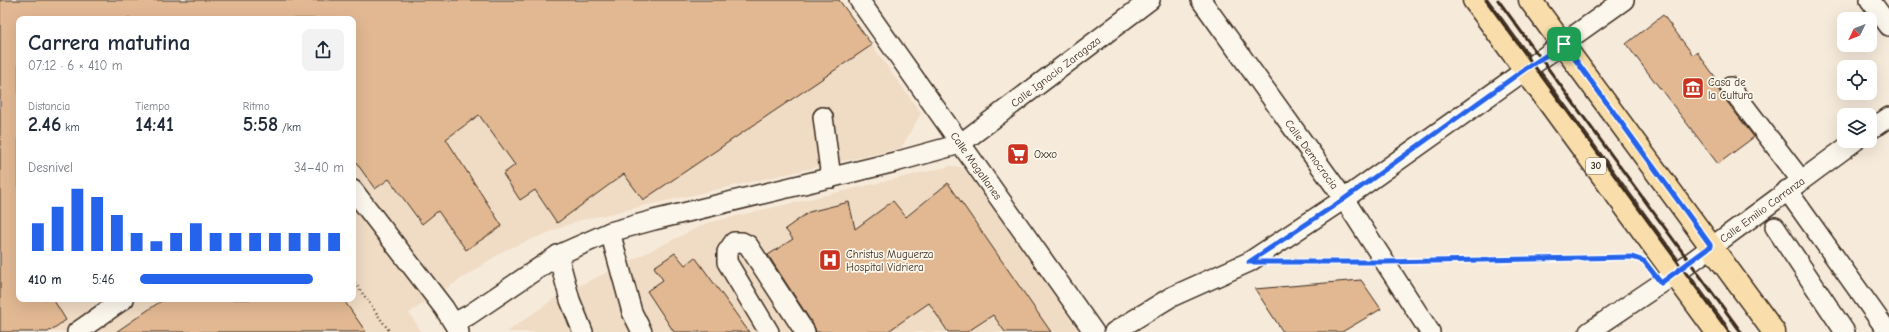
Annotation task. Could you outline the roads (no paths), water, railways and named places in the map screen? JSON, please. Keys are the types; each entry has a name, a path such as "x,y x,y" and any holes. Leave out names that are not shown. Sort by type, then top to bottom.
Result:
{"main road":[{"name":"30","path":"1474,0 1525,69 1668,278 1717,332"},
{"path":"1530,0 1564,44 1774,332"}],"street":[{"name":"Calle Magallanes","path":"859,0 1094,332"},
{"name":"Calle Ignacio Zaragoza","path":"960,144 1150,0"},
{"name":"Calle Democracia","path":"1201,0 1344,199 1430,332"},
{"path":"1114,332 1171,297 1249,262 1344,199 1624,0"},
{"path":"1870,0 1889,26"},
{"path":"1730,87 1888,332"},
{"path":"1877,125 1889,116"},
{"path":"823,117 830,178"},
{"path":"356,194 456,328 469,315 558,255 610,232 830,178 960,144"},
{"name":"Calle Emilio Carranza","path":"1589,332 1668,278 1845,148"},
{"path":"1775,227 1845,332"},
{"path":"610,232 630,306 642,332"},
{"path":"769,332 727,262 727,252 734,242 742,242 748,245 804,332"},
{"path":"558,255 570,300 583,332"},
{"path":"77,332 120,302"}],"railway":[{"path":"1486,0 1729,332"},
{"path":"1498,0 1741,332"}],"place":[{"name":"Casa de la Cultura","path":"1693,88"},
{"name":"Oxxo","path":"1018,154"},
{"name":"Christus Muguerza Hospital Vidriera","path":"830,260"}]}
